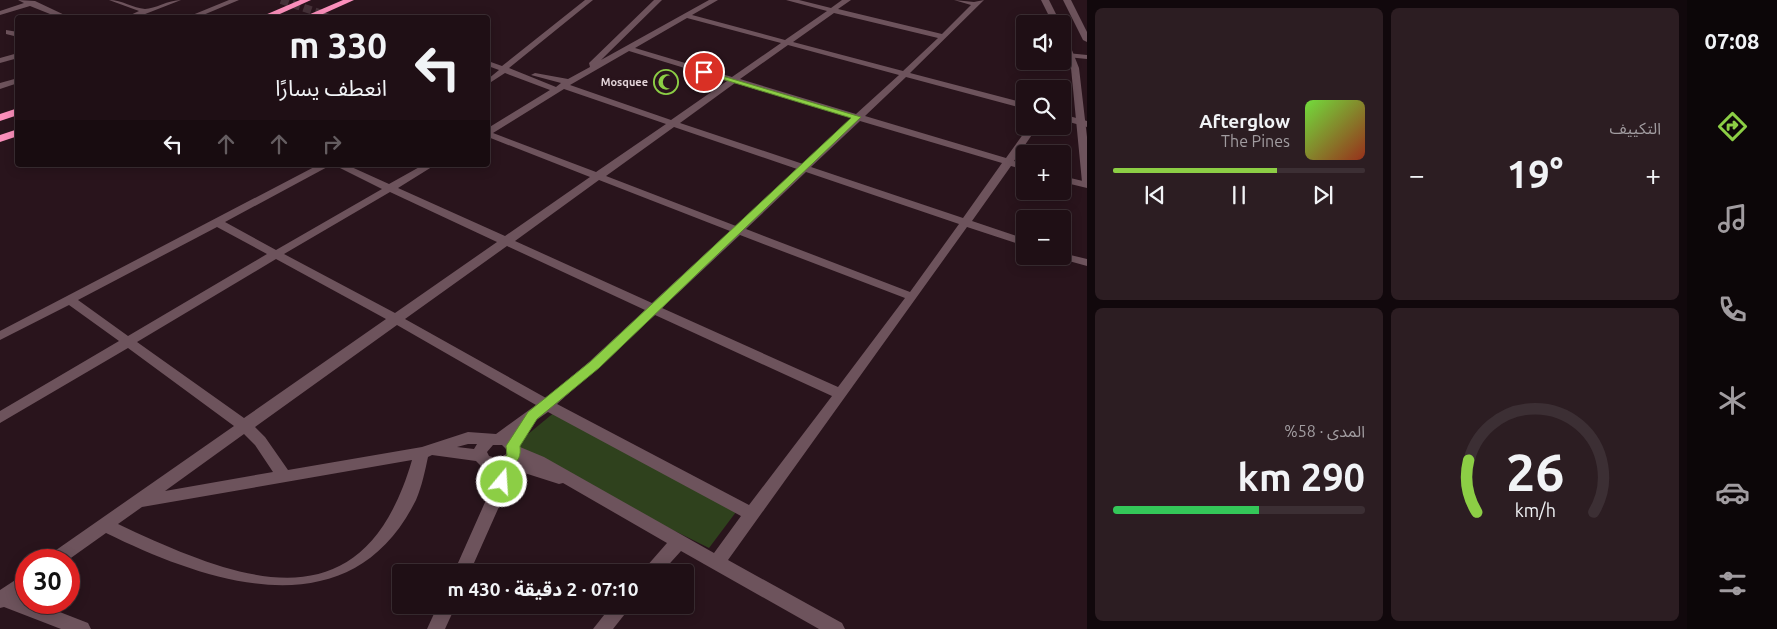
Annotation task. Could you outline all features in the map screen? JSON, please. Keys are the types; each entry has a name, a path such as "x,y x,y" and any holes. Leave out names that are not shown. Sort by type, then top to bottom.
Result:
{"highway":[{"path":"270,15 307,0"},
{"path":"312,15 350,0"},
{"path":"0,118 15,112"},
{"path":"0,139 15,133"}],"street":[{"path":"22,0 60,15"},
{"path":"0,13 42,0"},
{"path":"114,0 145,11"},
{"path":"135,15 177,0"},
{"path":"196,15 235,0"},
{"path":"490,81 589,0"},
{"path":"586,73 615,41 658,0"},
{"path":"490,132 586,73 714,0"},
{"path":"790,0 944,37"},
{"path":"71,549 508,242 847,0"},
{"path":"958,0 978,2"},
{"path":"1045,0 1052,15"},
{"path":"1066,0 1087,40"},
{"path":"427,451 480,456 487,463 505,450 533,416 594,365 802,168 944,37 978,2"},
{"path":"687,16 1016,104"},
{"path":"9,32 15,34"},
{"path":"629,50 1016,164"},
{"path":"1071,55 1087,57"},
{"path":"0,61 15,56"},
{"path":"1071,58 1075,68 1084,123 1087,184 1071,181"},
{"path":"490,64 564,86 1016,240"},
{"path":"504,68 564,86"},
{"path":"2,84 15,81"},
{"path":"1071,119 1084,123"},
{"path":"490,134 597,177 912,297"},
{"path":"716,563 966,224 1028,135"},
{"path":"0,336 322,167"},
{"path":"343,167 840,394"},
{"path":"0,418 127,341 426,167"},
{"path":"216,222 397,320 547,405 752,515"},
{"path":"1071,259 1087,263"},
{"path":"69,300 245,426 260,441 285,477"},
{"path":"136,502 427,451 468,438 505,450 574,482 836,629"},
{"path":"480,456 481,448 505,450"},
{"path":"466,564 502,482 505,473 505,450"},
{"path":"104,526 190,565 244,583 272,590 297,591 318,588 351,575 378,550 406,506 427,451"},
{"path":"659,564 679,542"},
{"path":"1,599 15,589"},
{"path":"1,599 82,629"},
{"path":"436,629 443,614"},
{"path":"602,629 615,614"}],"green space":[{"path":"556,411 736,512 709,548 510,449"}],"tunnel":[{"path":"281,0 325,15"}],"place":[{"name":"Mosquee","path":"666,82"}],"route":[{"path":"502,482 505,473 504,464 512,458 514,454 513,446 533,416 594,365 857,117 704,72"}]}
